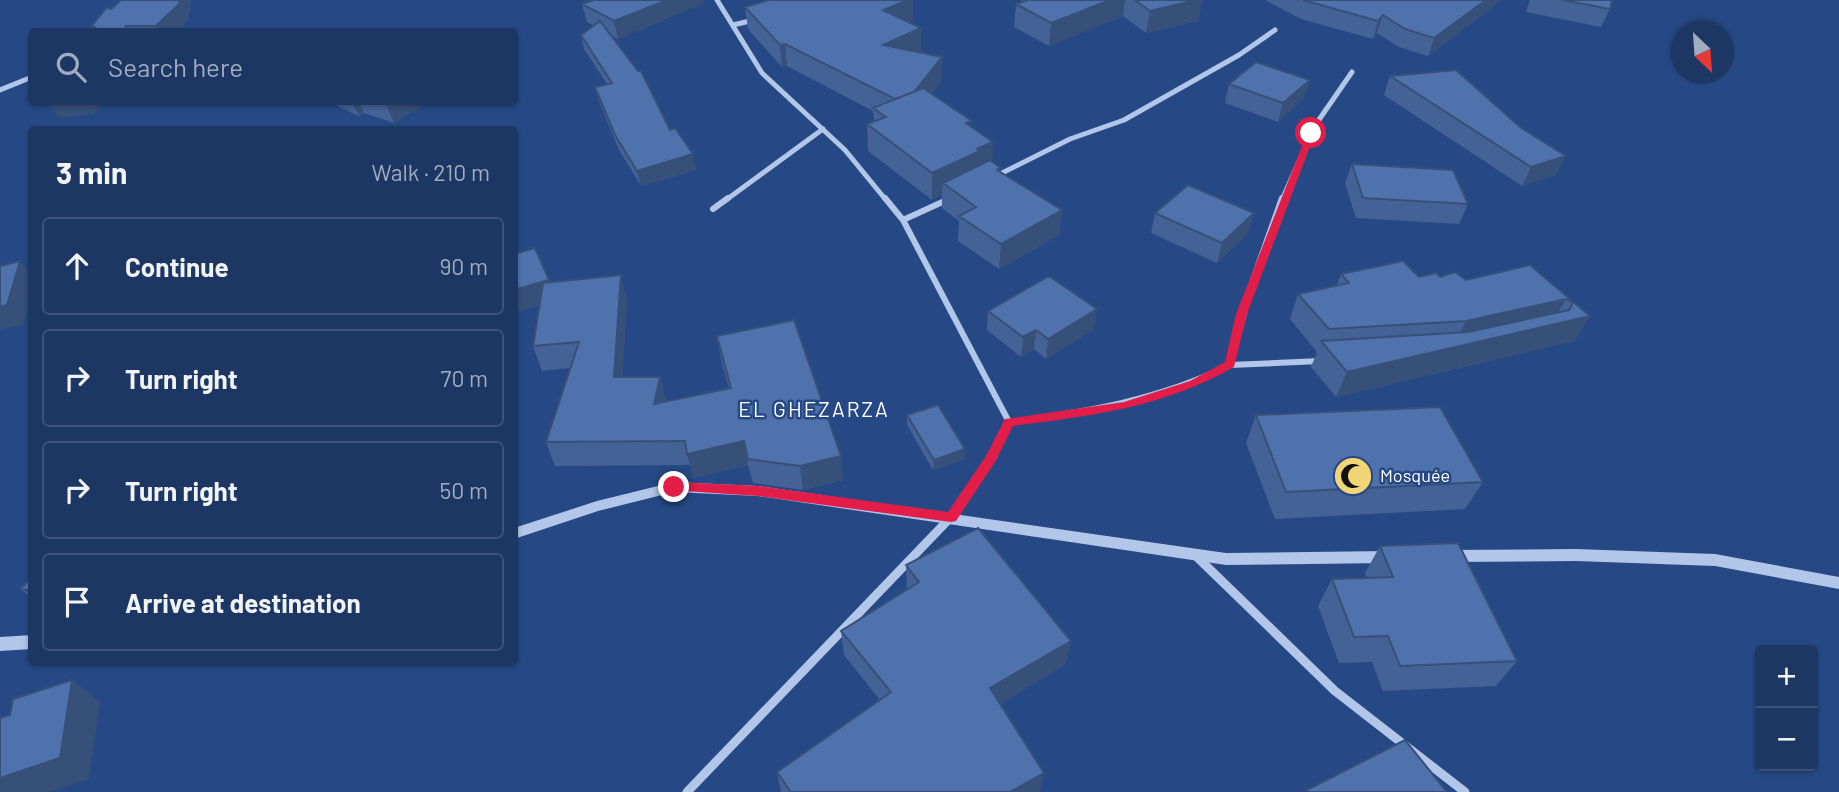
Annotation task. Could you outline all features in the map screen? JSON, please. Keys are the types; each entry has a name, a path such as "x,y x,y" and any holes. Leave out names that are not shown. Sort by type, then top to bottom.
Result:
{"street":[{"path":"717,0 762,73 845,150 903,220 1009,422"},
{"path":"733,25 759,18"},
{"path":"987,180 1070,139 1124,120 1240,55 1275,30"},
{"path":"1230,365 1242,314 1286,192 1311,133 1352,72"},
{"path":"0,90 28,79"},
{"path":"713,209 823,129"},
{"path":"903,220 951,197"},
{"path":"1009,422 1124,407 1194,384 1230,365 1330,360"},
{"path":"687,792 951,517 991,459 1009,422"},
{"path":"518,533 597,506 674,487 758,491 1226,559 1401,557"},
{"path":"1195,554 1335,691 1465,792"},
{"path":"1428,556 1576,555 1715,560 1839,583"},
{"path":"0,644 28,642"}],"building":[{"path":"121,0 180,0 156,26 91,27 107,7 111,9"},
{"path":"594,0 667,0 614,21 582,4"},
{"path":"769,0 908,0 883,10 921,28 883,45 942,57 914,92 895,99 785,44 780,45 745,7"},
{"path":"1028,0 1110,0 1051,23 1016,4"},
{"path":"1135,0 1196,0 1150,11"},
{"path":"1303,0 1486,0 1434,38 1405,29 1383,15 1378,21"},
{"path":"1563,0 1612,0 1610,9"},
{"path":"600,21 638,71 641,71 670,130 675,128 693,154 637,171 615,135 595,87 612,83 581,35"},
{"path":"1256,62 1310,80 1283,103 1229,84"},
{"path":"1456,70 1520,127 1566,156 1531,167 1390,76"},
{"path":"923,88 972,121 966,123 993,142 977,149 980,151 932,173 867,124 886,117 873,108"},
{"path":"990,160 1001,168 997,170 1062,210 1001,244 959,216 976,207 943,183"},
{"path":"1352,164 1453,170 1468,204 1363,198"},
{"path":"1188,185 1254,213 1222,243 1155,213"},
{"path":"535,248 549,280 518,289 518,253"},
{"path":"20,261 7,305 0,307 0,266"},
{"path":"1403,261 1419,277 1436,273 1440,277 1455,272 1466,280 1530,265 1590,316 1347,372 1321,341 1468,332 1569,310 1573,303 1566,299 1466,321 1329,329 1298,294 1349,283 1341,274"},
{"path":"621,275 614,377 660,377 654,404 731,388 717,336 794,320 841,456 800,466 748,459 744,441 687,454 685,441 546,442 579,342 533,346 543,283"},
{"path":"1049,276 1097,309 1048,339 1036,330 1023,337 988,311"},
{"path":"938,405 965,449 934,460 907,415"},
{"path":"1440,407 1483,482 1286,492 1256,415"},
{"path":"978,528 1071,641 990,688 1044,773 1010,792 791,792 777,772 891,692 841,631 919,582 906,565"},
{"path":"1458,543 1517,661 1400,666 1388,636 1354,637 1332,579 1393,577 1380,546"},
{"path":"28,581 28,590 20,589"},
{"path":"72,680 60,758 0,778 0,718 10,715 13,699"},
{"path":"1405,740 1447,792 1307,790"}],"place":[{"name":"Mosquée","path":"1353,476"}],"district":[{"name":"EL GHEZARZA","path":"814,410"}],"route":[{"path":"674,487 758,491 951,517 991,459 1009,422 1124,407 1194,384 1230,365 1242,314 1286,192 1311,133"}]}
